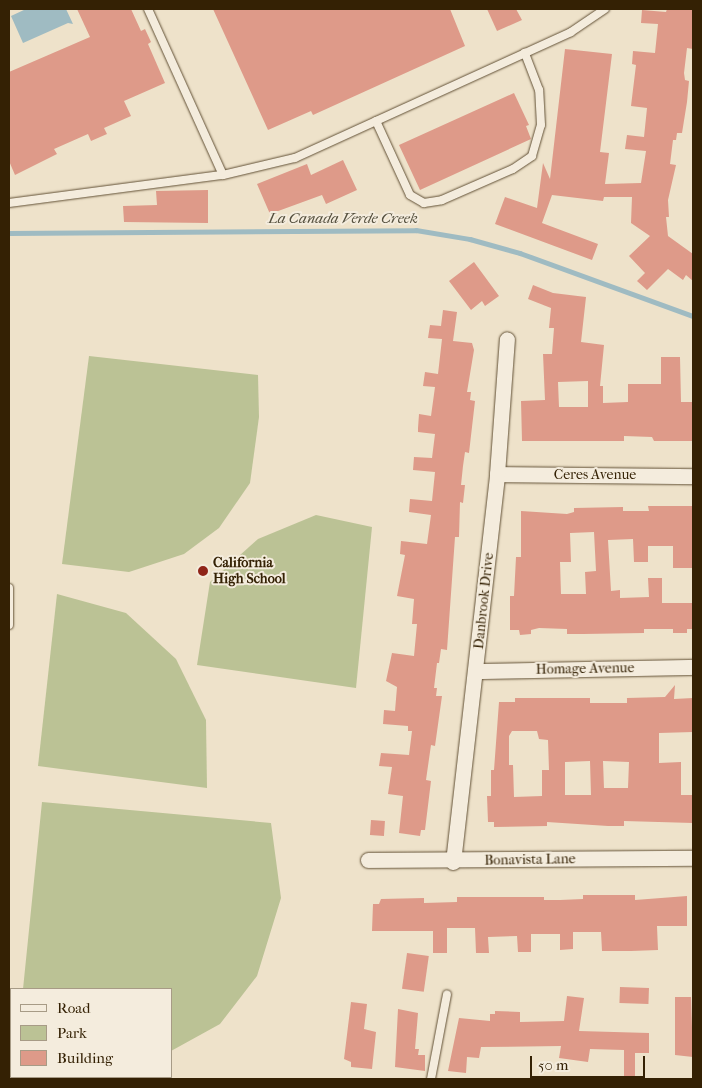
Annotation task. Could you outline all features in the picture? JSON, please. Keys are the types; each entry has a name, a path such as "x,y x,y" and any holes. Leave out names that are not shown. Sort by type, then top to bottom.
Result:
{"street":[{"name":"Danbrook Drive","path":"454,862 498,474 507,339"},
{"name":"Ceres Avenue","path":"498,474 693,476"},
{"name":"Homage Avenue","path":"477,671 693,667"},
{"name":"Bonavista Lane","path":"368,860 454,862 693,858"}],"lane":[{"path":"148,9 223,175"},
{"path":"9,203 223,175 295,158 588,23 605,9"},
{"path":"376,121 410,194 424,203 442,200 513,168 532,156 542,125 539,90 525,53"},
{"path":"9,588 9,624"},
{"path":"431,1079 447,994"}],"green space":[{"path":"89,356 258,375 259,417 250,483 219,528 184,554 129,572 62,564"},
{"path":"316,515 372,527 356,688 197,665 210,582 258,539"},
{"path":"57,594 126,613 176,659 206,720 207,788 38,766"},
{"path":"42,802 271,823 281,898 257,976 220,1024 172,1050 172,988 23,988"}],"water":[{"path":"26,9 66,9 73,24 68,23 23,43 11,16"}],"building":[{"path":"77,9 131,9 141,31 145,29 151,42 148,44 165,83 124,101 131,116 104,128 107,134 91,141 88,134 54,149 57,154 15,175 9,161 9,72 90,37"},
{"path":"213,9 450,9 465,46 313,115 311,111 268,130"},
{"path":"487,9 516,9 522,20 497,31"},
{"path":"667,9 693,9 693,49 687,48 684,73 685,80 689,81 687,102 682,133 677,133 676,140 673,140 670,164 676,165 668,200 669,217 666,217 668,236 693,254 693,281 686,275 683,280 668,269 647,290 637,281 645,273 629,256 650,236 631,223 632,197 604,197 603,201 552,195 542,223 598,244 592,260 495,224 505,197 537,208 543,163 550,179 565,49 612,54 600,152 609,153 605,184 641,183 646,151 625,149 627,135 644,137 647,108 631,106 636,65 632,64 633,51 655,53 658,24 641,23 642,10 666,12"},
{"path":"514,93 529,125 526,126 531,139 420,190 399,145"},
{"path":"343,160 357,190 326,204 322,195 270,214 257,184 307,164 311,175"},
{"path":"208,190 208,223 124,222 123,206 157,205 156,191"},
{"path":"474,262 499,296 485,306 482,301 471,310 449,281"},
{"path":"533,285 553,293 586,297 581,342 604,345 600,386 603,386 603,403 628,402 628,384 661,384 661,357 680,357 681,402 693,402 693,441 654,441 652,437 624,436 624,441 522,441 521,401 545,400 543,354 552,354 554,328 549,328 551,308 528,299","holes":["588,381 588,407 559,407 558,382"]},
{"path":"443,310 457,312 453,341 472,343 474,350 467,392 471,392 470,400 475,401 469,453 465,452 463,466 461,485 465,485 463,503 460,502 459,537 455,537 447,650 441,649 439,663 437,663 434,688 437,688 436,696 442,696 435,746 431,745 426,780 431,781 425,830 421,830 420,836 399,833 403,796 388,794 392,767 379,766 381,753 409,755 412,731 408,731 408,726 383,724 384,710 395,711 397,687 386,681 392,653 414,656 417,624 412,624 414,599 397,596 405,555 400,554 401,541 427,544 431,515 409,512 410,499 432,501 435,472 413,470 414,457 432,458 435,434 418,432 419,414 431,416 435,387 423,386 425,372 438,374 442,339 428,338 430,325 441,326"},
{"path":"648,506 693,506 693,568 673,568 673,546 648,546 648,562 634,562 633,539 608,540 611,591 620,590 620,598 649,597 648,578 662,578 662,603 693,603 693,629 687,629 687,633 673,633 673,629 644,629 644,633 567,634 567,629 539,628 531,630 531,634 520,635 519,630 510,630 510,596 514,596 516,557 521,557 521,511 567,514 574,512 574,508 623,507 623,511 649,511","holes":["594,532 596,571 585,572 586,594 561,594 560,562 571,562 570,533"]},
{"path":"675,685 674,699 693,698 693,732 659,733 659,763 681,762 681,795 693,795 693,823 624,821 624,826 608,826 547,822 547,826 494,827 494,822 488,822 487,796 491,796 491,770 494,770 499,702 515,702 515,698 590,698 590,703 627,703 627,698 665,697","holes":["512,731 537,731 539,739 548,740 549,770 542,770 542,796 514,797 513,765 509,765 509,736","590,761 591,795 565,795 565,762","603,761 629,762 628,788 604,788"]},
{"path":"371,820 385,821 384,836 370,835"},
{"path":"583,895 635,895 635,900 687,896 687,926 657,926 658,950 631,951 602,951 601,932 573,932 573,949 560,950 560,934 531,934 531,952 518,952 517,936 488,937 489,953 476,953 475,928 447,928 447,953 433,953 433,931 372,931 373,904 379,904 381,899 424,898 424,903 457,902 457,897 544,897 544,900 560,900 583,899"},
{"path":"407,953 429,956 424,992 402,989"},
{"path":"620,987 649,988 648,1004 619,1003"},
{"path":"567,996 584,998 579,1031 649,1033 649,1053 635,1053 635,1077 624,1077 624,1050 590,1049 588,1062 559,1058 561,1046 481,1047 479,1058 467,1057 466,1073 448,1071 459,1018 490,1021 490,1014 495,1014 495,1011 520,1012 520,1022 564,1021"},
{"path":"675,997 691,997 693,1057 675,1055"},
{"path":"351,1002 367,1004 364,1029 376,1032 372,1069 351,1067 351,1062 344,1059"},
{"path":"398,1009 418,1013 415,1049 419,1049 418,1055 425,1055 425,1071 395,1067"}],"waterway":[{"name":"La Canada Verde Creek","path":"9,233 416,230 470,239 520,253 693,316"}],"place":[{"name":"California High School","path":"203,571"}]}
